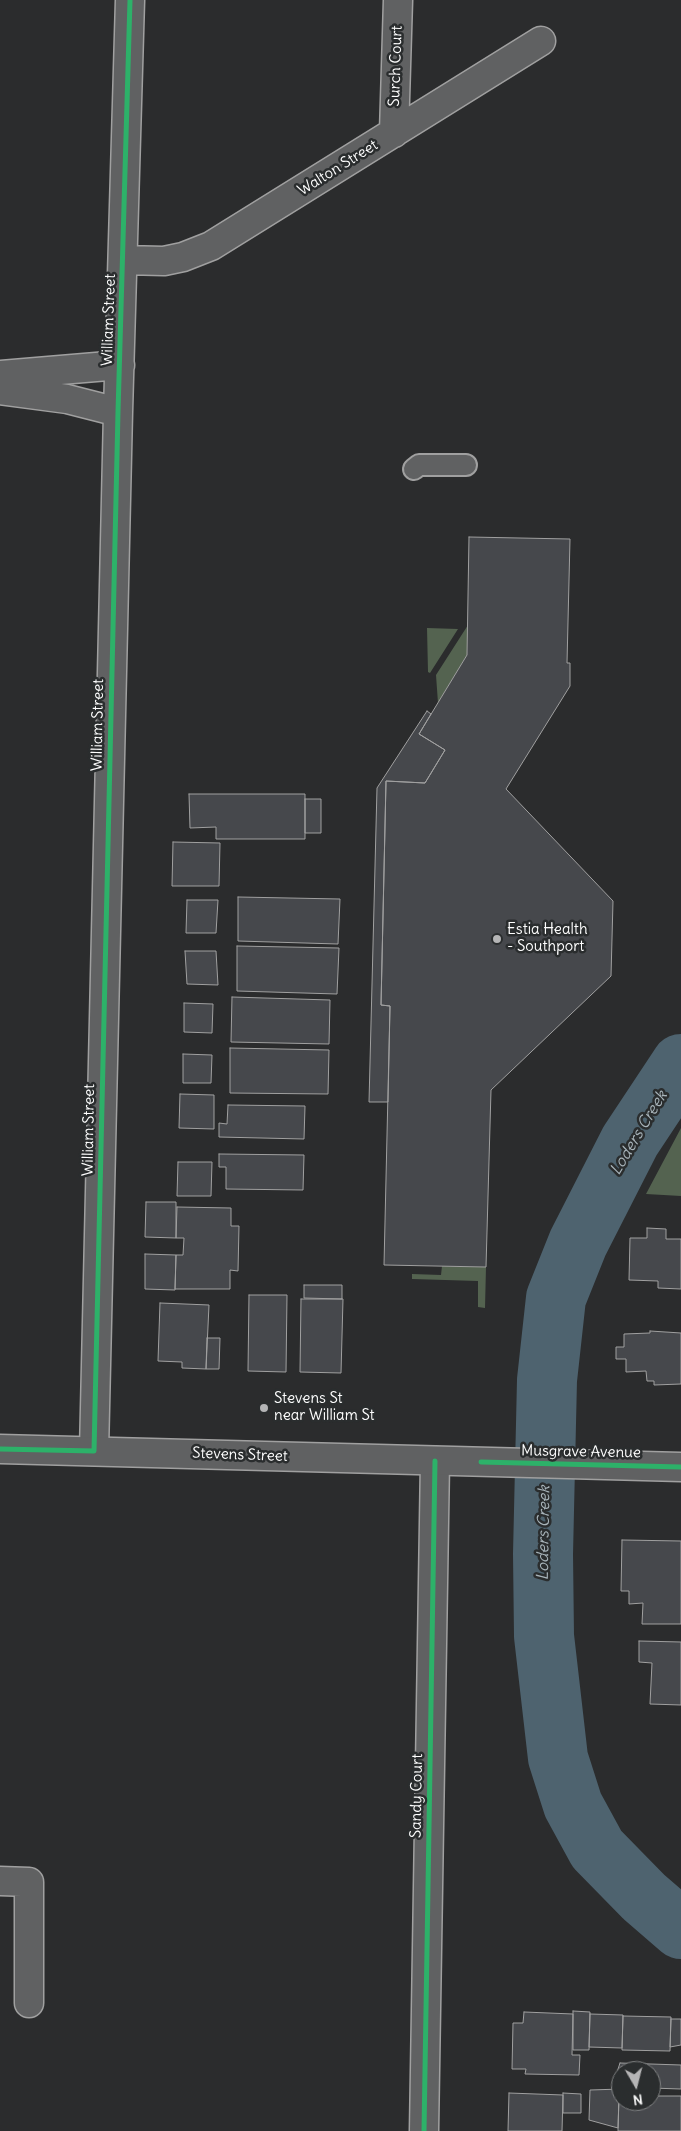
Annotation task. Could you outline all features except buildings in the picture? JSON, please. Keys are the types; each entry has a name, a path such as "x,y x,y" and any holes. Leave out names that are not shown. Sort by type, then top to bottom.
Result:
{"street":[{"name":"William Street","path":"94,1451 118,412 130,0"},
{"name":"Surch Court","path":"394,133 398,0"},
{"name":"Walton Street","path":"123,260 164,261 196,253 541,41"},
{"path":"0,375 120,365"},
{"path":"0,390 66,399 118,412"},
{"name":"Stevens Street","path":"0,1449 481,1462"},
{"name":"Sandy Court","path":"424,2131 435,1461"},
{"name":"Musgrave Avenue","path":"481,1462 681,1467"},
{"path":"0,1881 29,1882 29,2004"}],"lane":[{"path":"414,469 419,464 466,465"}],"green space":[{"path":"468,625 467,655 438,703 436,675"},
{"path":"427,628 458,629 430,673 428,672"},
{"path":"681,1128 681,1196 646,1194"},
{"path":"442,1266 486,1267 485,1308 478,1307 478,1281 412,1279 412,1274 441,1275"}],"waterway":[{"name":"Loders Creek","path":"681,1064 630,1141 578,1243 556,1298 547,1380 543,1554 544,1636 558,1758 573,1805 597,1849 644,1897 681,1929"}],"cycle path":[{"path":"0,1449 94,1451 118,412 130,0"},
{"path":"424,2131 435,1461"},
{"path":"481,1462 681,1467"}],"place":[{"name":"Estia Health - Southport","path":"497,939"},
{"name":"Stevens St near William St","path":"264,1408"}]}
